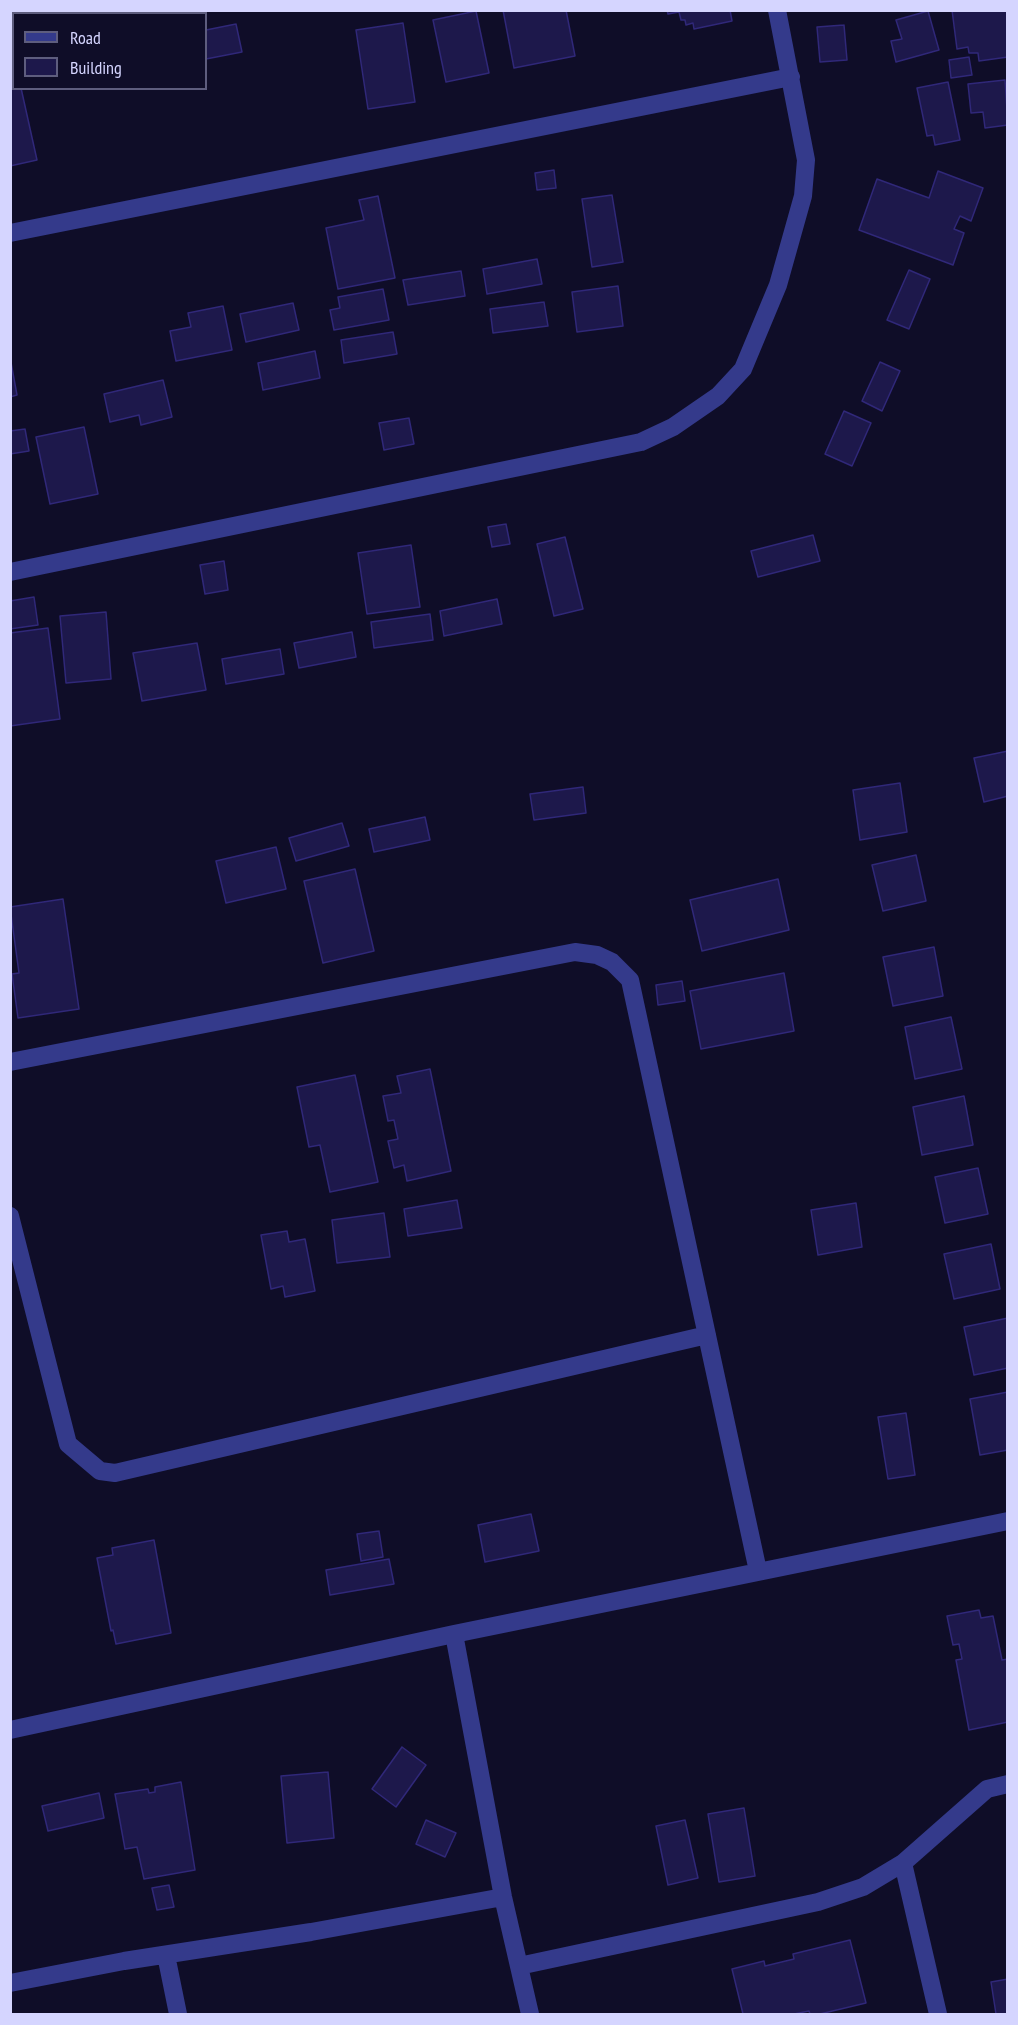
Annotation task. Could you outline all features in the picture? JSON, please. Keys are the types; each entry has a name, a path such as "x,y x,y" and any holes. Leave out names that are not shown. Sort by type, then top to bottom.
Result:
{"street":[{"path":"10,572 641,442 673,427 718,396 743,369 778,285 803,196 806,160 777,10"},
{"path":"10,233 790,77"},
{"path":"10,1062 575,952 597,955 612,962 630,980 758,1571"},
{"path":"10,1216 68,1444 100,1471 115,1473 707,1335"},
{"path":"10,1730 454,1634 1008,1521"},
{"path":"454,1634 504,1897 530,2014"},
{"path":"519,1966 818,1902 862,1887 903,1863 987,1789 1008,1784"},
{"path":"903,1863 938,2014"},
{"path":"10,1983 124,1960 166,1955 504,1897"},
{"path":"166,1955 178,2014"}],"building":[{"path":"100,10 155,10 156,12 100,12"},
{"path":"503,10 566,10 575,56 514,68"},
{"path":"667,10 730,10 732,21 694,29 693,23 686,25 685,20 681,20 679,12 668,14"},
{"path":"952,10 1008,10 1008,57 979,61 978,53 969,53 968,47 957,49"},
{"path":"476,11 489,73 446,82 433,20"},
{"path":"928,11 939,50 896,62 891,41 902,39 896,20"},
{"path":"403,23 415,102 368,109 356,30"},
{"path":"236,24 242,52 207,59 207,30"},
{"path":"844,25 847,60 820,62 817,27"},
{"path":"969,57 972,75 951,78 949,60"},
{"path":"12,70 12,90 21,90 37,160 10,166 10,71"},
{"path":"1005,80 1008,125 985,128 983,112 971,113 968,84"},
{"path":"948,82 960,140 935,145 933,135 927,136 917,88"},
{"path":"554,170 556,188 537,190 535,173"},
{"path":"938,171 983,188 971,221 960,216 954,229 964,233 953,265 859,230 877,179 929,198"},
{"path":"612,195 623,262 592,267 582,199"},
{"path":"378,196 395,278 338,289 326,228 364,220 359,200"},
{"path":"537,259 542,284 487,294 483,269"},
{"path":"909,270 930,279 909,329 887,320"},
{"path":"461,271 465,296 408,305 403,280"},
{"path":"618,286 623,326 577,332 572,292"},
{"path":"383,289 389,320 334,330 330,310 340,308 338,297"},
{"path":"544,302 548,326 493,333 490,309"},
{"path":"293,303 299,330 246,342 240,314"},
{"path":"223,306 232,350 176,361 170,331 191,327 188,313"},
{"path":"393,332 397,354 344,363 341,340"},
{"path":"315,351 320,378 263,390 258,363"},
{"path":"10,357 17,395 10,397"},
{"path":"880,362 900,371 882,411 862,401"},
{"path":"163,380 172,417 141,425 139,415 110,422 104,394"},
{"path":"844,411 871,423 852,466 825,454"},
{"path":"409,418 414,444 384,450 379,423"},
{"path":"84,427 98,494 50,504 36,437"},
{"path":"25,429 29,451 10,454 10,431"},
{"path":"506,524 510,544 492,547 488,527"},
{"path":"813,535 820,561 758,577 751,551"},
{"path":"565,537 583,609 554,616 537,544"},
{"path":"411,545 420,607 367,614 358,553"},
{"path":"224,561 228,590 205,594 200,565"},
{"path":"34,597 38,625 10,629 10,601"},
{"path":"497,599 502,624 444,636 440,611"},
{"path":"106,612 111,679 66,683 60,616"},
{"path":"430,614 433,640 374,648 371,622"},
{"path":"48,628 60,719 10,726 10,633"},
{"path":"352,632 356,657 299,668 294,643"},
{"path":"197,643 206,690 142,701 133,653"},
{"path":"280,649 284,674 226,684 222,659"},
{"path":"1008,751 1008,796 984,802 974,758"},
{"path":"900,783 907,832 860,840 853,790"},
{"path":"583,787 586,813 534,820 530,794"},
{"path":"425,817 430,840 374,852 369,829"},
{"path":"342,823 349,846 296,861 289,838"},
{"path":"276,847 286,889 226,903 216,861"},
{"path":"916,855 926,901 883,911 872,865"},
{"path":"355,869 374,951 323,963 304,881"},
{"path":"778,879 789,930 702,951 690,900"},
{"path":"63,899 79,1009 18,1018 12,974 19,973 10,907"},
{"path":"934,947 943,996 893,1006 883,957"},
{"path":"784,973 794,1031 701,1049 690,991"},
{"path":"682,981 685,1001 658,1005 656,985"},
{"path":"951,1017 962,1069 915,1079 905,1027"},
{"path":"430,1069 451,1171 407,1181 404,1165 394,1168 388,1141 398,1139 394,1120 388,1121 383,1096 401,1093 397,1076"},
{"path":"355,1075 378,1182 330,1192 320,1145 309,1147 297,1087"},
{"path":"964,1096 973,1145 922,1155 913,1107"},
{"path":"978,1168 988,1214 945,1223 935,1177"},
{"path":"457,1200 462,1228 408,1236 404,1209"},
{"path":"856,1203 862,1247 818,1255 811,1210"},
{"path":"384,1213 390,1257 337,1263 332,1220"},
{"path":"287,1231 289,1242 305,1239 315,1291 285,1297 283,1286 271,1289 261,1235"},
{"path":"991,1244 1000,1289 954,1299 944,1254"},
{"path":"1008,1318 1008,1368 974,1375 964,1327"},
{"path":"1008,1392 1008,1450 980,1455 970,1399"},
{"path":"906,1413 915,1475 888,1479 878,1417"},
{"path":"531,1514 539,1551 485,1562 478,1525"},
{"path":"379,1531 383,1557 361,1561 357,1534"},
{"path":"154,1540 171,1633 116,1644 113,1630 111,1631 97,1558 113,1555 112,1548"},
{"path":"389,1559 394,1584 330,1595 326,1570"},
{"path":"979,1610 981,1618 993,1616 1002,1660 1008,1659 1008,1722 969,1730 956,1660 962,1659 959,1644 953,1645 947,1616"},
{"path":"402,1747 426,1765 396,1807 372,1789"},
{"path":"328,1772 334,1838 287,1843 281,1776"},
{"path":"181,1782 195,1870 144,1879 137,1847 125,1849 115,1794 148,1789 149,1793 155,1792 155,1787"},
{"path":"99,1793 104,1818 48,1831 42,1806"},
{"path":"744,1808 755,1876 719,1882 708,1814"},
{"path":"426,1820 456,1833 445,1857 416,1844"},
{"path":"685,1820 698,1878 668,1885 656,1826"},
{"path":"169,1885 174,1907 157,1910 152,1888"},
{"path":"850,1940 866,2003 820,2014 810,2014 809,2011 794,2014 743,2014 732,1969 764,1961 765,1966 794,1959 793,1954"},
{"path":"1008,1979 1008,2014 996,2014 991,1982"}]}
